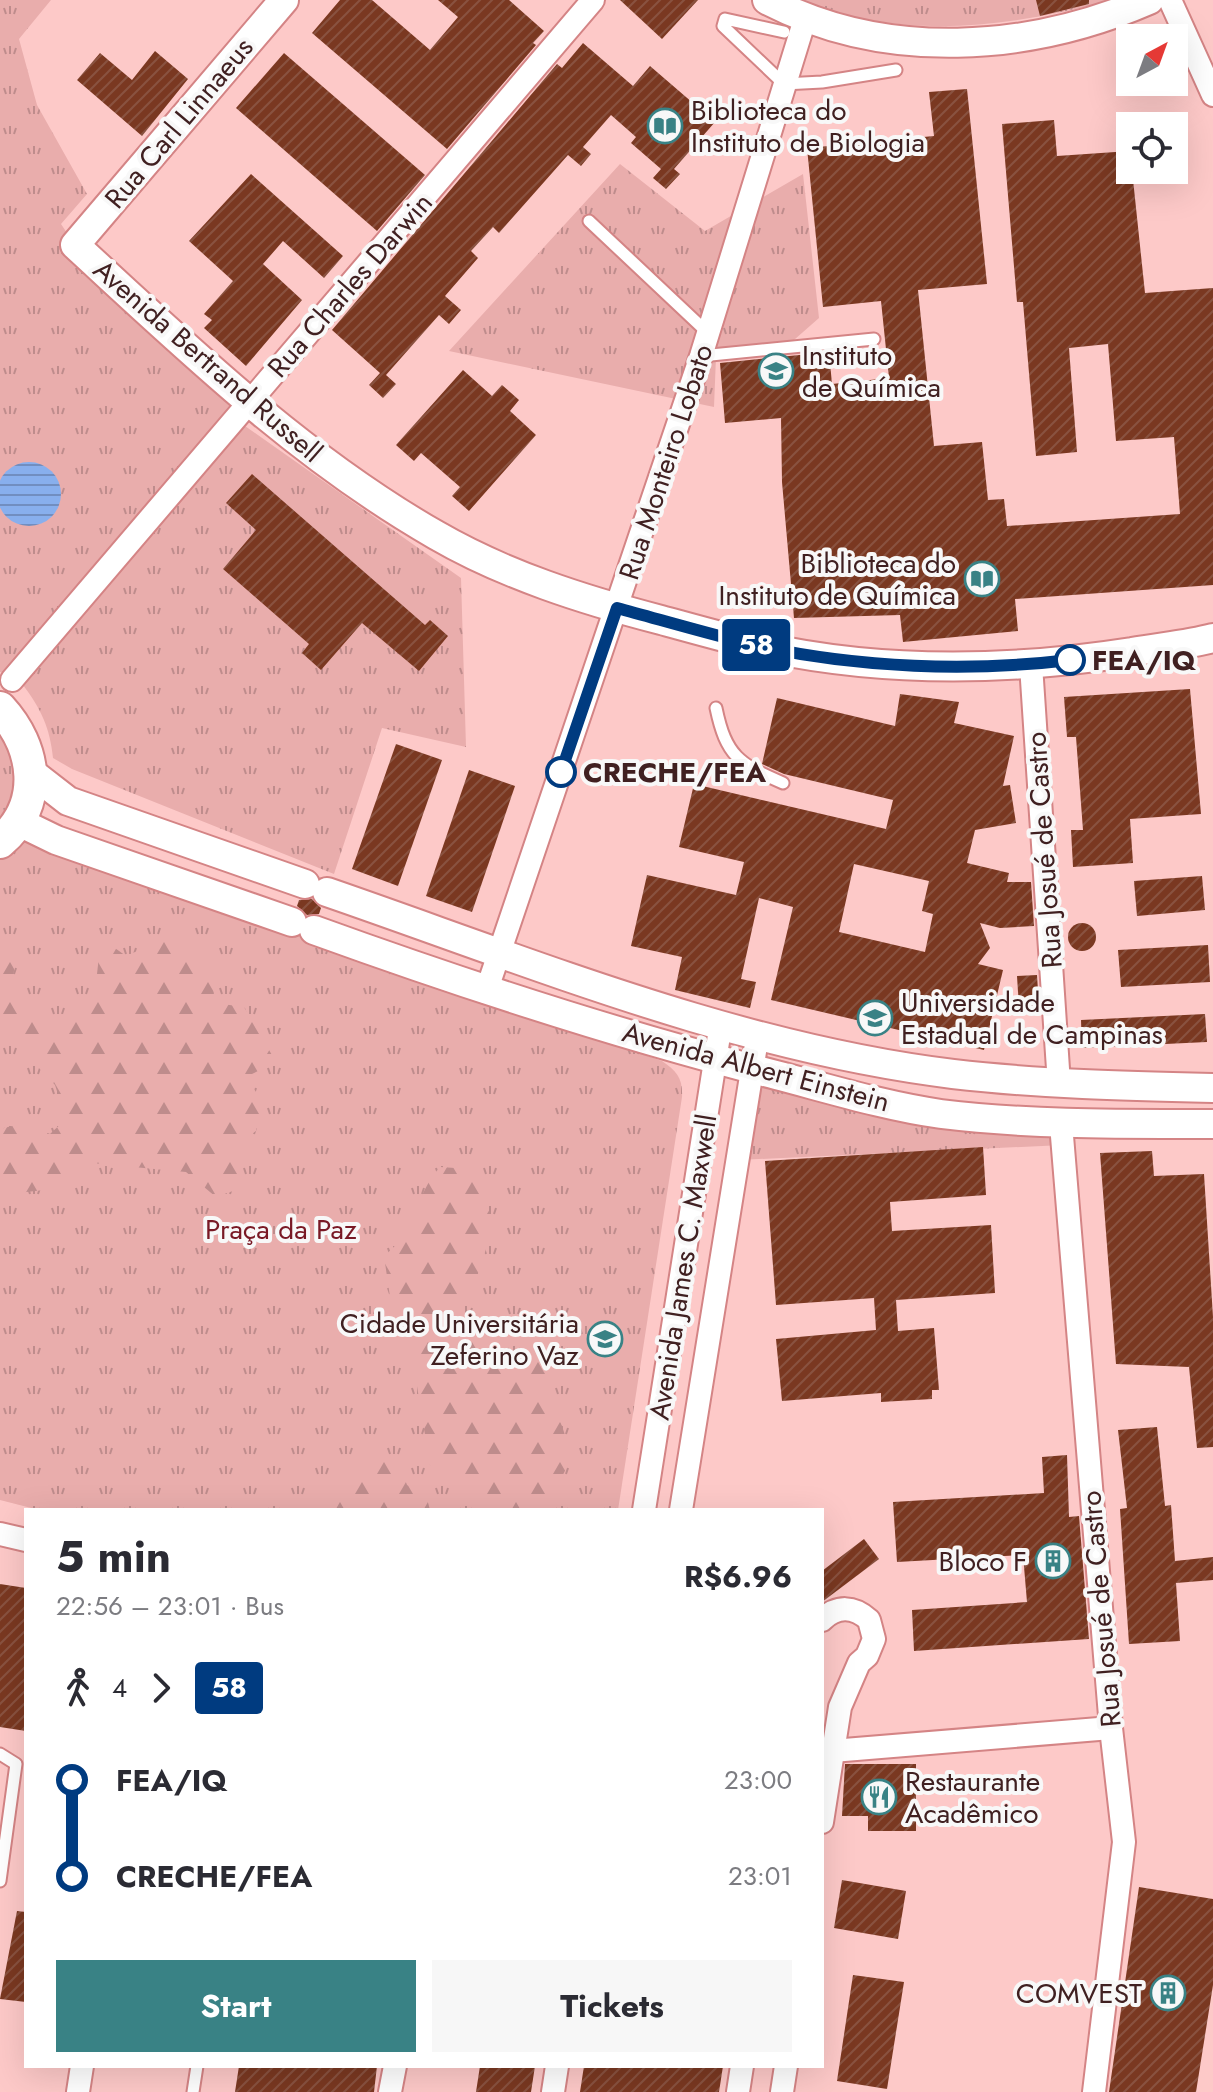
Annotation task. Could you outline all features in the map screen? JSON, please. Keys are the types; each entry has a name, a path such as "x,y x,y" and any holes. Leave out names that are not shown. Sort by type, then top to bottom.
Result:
{"main road":[{"path":"6,694 28,748 32,773 29,798 9,832"}],"street":[{"name":"Rua Carl Linnaeus","path":"75,245 284,0"},
{"name":"Rua Charles Darwin","path":"6,694 248,404 593,0"},
{"path":"767,0 794,25 939,44 988,42 1104,19 1149,0"},
{"path":"1170,0 1213,95"},
{"name":"Rua Monteiro Lobato","path":"486,992 709,334 784,84 794,25"},
{"name":"Avenida Bertrand Russell","path":"75,245 248,404 345,478 437,536 513,572 617,608 761,646 851,660 938,665 1031,665 1213,638"},
{"name":"Rua Josué de Castro","path":"1031,665 1059,1084"},
{"name":"Avenida Albert Einstein","path":"32,773 68,801 500,952 758,1033 951,1074 1059,1084 1213,1088"},
{"name":"Avenida Albert Einstein","path":"9,832 56,840 486,992 752,1069 939,1113 1061,1124 1213,1124"},
{"name":"Avenida James C. Maxwell","path":"644,1508 721,1023"},
{"name":"Avenida James C. Maxwell","path":"681,1508 758,1033"},
{"name":"Rua Josué de Castro","path":"1061,1124 1111,1728 1124,1842 1094,2092"},
{"path":"0,1534 24,1540"},
{"path":"824,1619 838,1609 852,1609 869,1620 874,1639 840,1707 824,1808"},
{"path":"832,1751 1111,1728"},
{"path":"78,2092 82,2068"},
{"path":"390,2092 395,2068"},
{"path":"553,2092 557,2068"},
{"path":"738,2092 742,2068"},
{"path":"782,2092 786,2068"}],"lane":[{"path":"794,25 725,19 723,26 784,84 822,82 896,70"},
{"path":"589,221 709,334"},
{"path":"701,356 874,339"},
{"path":"716,708 728,749 749,768 783,783"},
{"path":"0,1754 16,1764 0,1881"},
{"path":"193,2092 197,2068"}],"green space":[{"path":"0,0 51,0 19,39 37,105 87,194 61,224 75,245 248,404 4,673 0,672"},
{"path":"803,0 1112,0 996,23 918,26 879,22"},
{"path":"620,164 705,231 803,174 819,318 778,354 716,357 714,407 449,351"},
{"path":"245,426 461,578 466,747 382,728 334,874 72,769 53,758 44,719 23,685"},
{"path":"0,726 12,751 16,773 12,795 0,821"},
{"name":"Praça da Paz","path":"18,839 662,1061 675,1072 680,1080 682,1097 618,1508 31,1508 0,1500 0,849"},
{"path":"23,932 14,971 15,991 28,1011 40,1021 63,1014 83,1015 96,983 101,938 126,956 162,940 185,944 211,970 215,1003 244,1007 276,1062 246,1077 262,1101 256,1131 234,1146 247,1186 216,1197 186,1172 81,1162 53,1189 0,1195 0,1129 24,1123 50,1134 66,1119 55,1085 21,1049 0,1012 1,946"},
{"path":"752,1069 1061,1124 1063,1145 738,1160"},
{"path":"440,1167 470,1169 499,1234 486,1249 476,1280 484,1297 463,1303 469,1332 520,1360 532,1344 547,1346 554,1359 552,1395 572,1457 546,1508 491,1508 460,1480 440,1474 430,1465 415,1374 393,1317 384,1256 403,1235 431,1178"},
{"path":"383,1449 401,1465 407,1485 426,1495 429,1508 310,1508 305,1501 333,1493 351,1471"}],"water":[{"path":"23,462 35,462 47,467 56,476 61,488 61,500 56,512 47,521 35,526 23,526 11,521 -1,506 2,476 11,467"}],"building":[{"path":"340,0 372,0 430,50 458,17 438,0 509,0 544,31 533,43 536,45 447,149 312,33"},
{"path":"620,0 698,0 662,39"},
{"path":"1036,0 1089,0 1089,4 1040,16"},
{"path":"583,43 633,86 650,66 715,122 674,169 680,174 666,189 653,178 661,169 631,143 636,137 611,115 583,147 591,154 581,166 568,155 499,233 493,227 471,251 478,258 445,296 461,310 449,324 439,315 386,375 396,384 383,398 369,385 380,373 332,330 557,64 562,68"},
{"path":"155,51 188,79 142,136 77,80 100,53 132,80"},
{"path":"284,53 425,175 377,231 236,108"},
{"path":"967,89 987,284 918,290 934,446 982,442 988,500 1004,499 1007,526 1180,514 1174,437 1116,441 1108,344 1069,348 1077,452 1036,456 1023,302 1017,302 1002,124 1054,120 1057,156 1116,152 1116,184 1133,184 1145,293 1213,288 1213,585 1015,599 1018,631 903,642 900,615 794,618 782,482 781,418 725,423 720,363 829,352 832,384 889,378 881,301 823,307 807,148 934,136 929,92"},
{"path":"251,174 343,256 324,278 283,241 263,264 302,300 246,366 204,328 212,320 204,314 233,281 189,241"},
{"path":"463,370 492,396 502,385 519,400 510,411 536,435 469,511 452,496 460,487 421,453 414,461 396,445"},
{"path":"252,474 425,625 430,620 448,636 419,671 362,623 321,670 302,653 309,644 223,569 256,530 226,503"},
{"path":"1190,689 1201,814 1130,819 1133,863 1073,867 1071,830 1083,830 1076,737 1067,737 1064,697"},
{"path":"900,694 959,702 954,723 1014,736 1003,786 1010,785 1016,823 975,830 967,863 1009,873 1007,882 1031,882 1034,926 1000,928 980,923 990,948 978,964 1003,970 984,1050 771,1000 793,907 759,898 741,979 756,982 750,1008 675,990 682,957 631,946 647,875 736,895 744,862 679,847 694,784 886,829 893,800 784,774 762,764 777,698 895,726","holes":["854,864 929,881 922,911 933,914 925,952 839,932"]},
{"path":"396,744 442,760 398,886 352,869"},
{"path":"469,770 515,786 472,912 426,896"},
{"path":"1202,876 1205,910 1137,916 1134,881"},
{"path":"312,899 321,908 319,914 307,915 297,906 299,900"},
{"path":"1082,923 1092,927 1096,937 1092,947 1082,951 1072,947 1068,937 1072,927"},
{"path":"1208,945 1210,982 1121,987 1118,950"},
{"path":"1037,975 1039,1006 1019,1007 1017,976"},
{"path":"1205,1014 1207,1042 1082,1048 1081,1020"},
{"path":"983,1147 986,1195 890,1202 892,1231 991,1225 995,1293 896,1300 898,1331 934,1328 939,1390 932,1390 932,1399 881,1402 881,1393 782,1401 776,1339 876,1330 874,1298 776,1305 765,1161"},
{"path":"1152,1151 1154,1176 1204,1174 1213,1317 1213,1447 1197,1448 1189,1367 1116,1364 1100,1153"},
{"path":"1157,1427 1165,1506 1171,1505 1175,1561 1213,1557 1213,1580 1176,1583 1180,1641 1129,1644 1120,1509 1127,1508 1118,1430"},
{"path":"1067,1455 1069,1517 1079,1516 1089,1639 914,1651 912,1610 1027,1602 1023,1555 897,1562 893,1502 1044,1493 1042,1457"},
{"path":"864,1539 879,1559 824,1600 824,1569"},
{"path":"0,1584 24,1588 24,1731 0,1727"},
{"name":"Restaurante Acadêmico","path":"845,1764 916,1764 916,1831 868,1831 868,1816 842,1816"},
{"path":"842,1880 906,1891 898,1939 834,1928"},
{"name":"COMVEST","path":"1139,1887 1213,1899 1213,1985 1196,2092 1109,2092"},
{"path":"17,1911 24,1912 24,2002 0,1999"},
{"path":"853,1975 904,1982 887,2089 837,2081"},
{"path":"239,2068 377,2068 374,2092 235,2092"},
{"path":"480,2068 535,2068 531,2092 476,2092"},
{"path":"584,2068 723,2068 719,2092 580,2092"}],"bus line":[{"name":"58","path":"561,772 617,608 761,646 851,660 938,665 1031,665 1070,660"}],"place":[{"name":"Biblioteca do Instituto de Biologia","path":"665,126"},
{"name":"Instituto de Química","path":"776,371"},
{"name":"Biblioteca do Instituto de Química","path":"982,579"},
{"name":"FEA/IQ","path":"1070,660"},
{"name":"CRECHE/FEA","path":"561,772"},
{"name":"Universidade Estadual de Campinas","path":"875,1018"},
{"name":"Cidade Universitária Zeferino Vaz","path":"605,1339"},
{"name":"Bloco F","path":"1053,1561"},
{"name":"Restaurante Acadêmico","path":"879,1797"},
{"name":"COMVEST","path":"1168,1993"}]}
